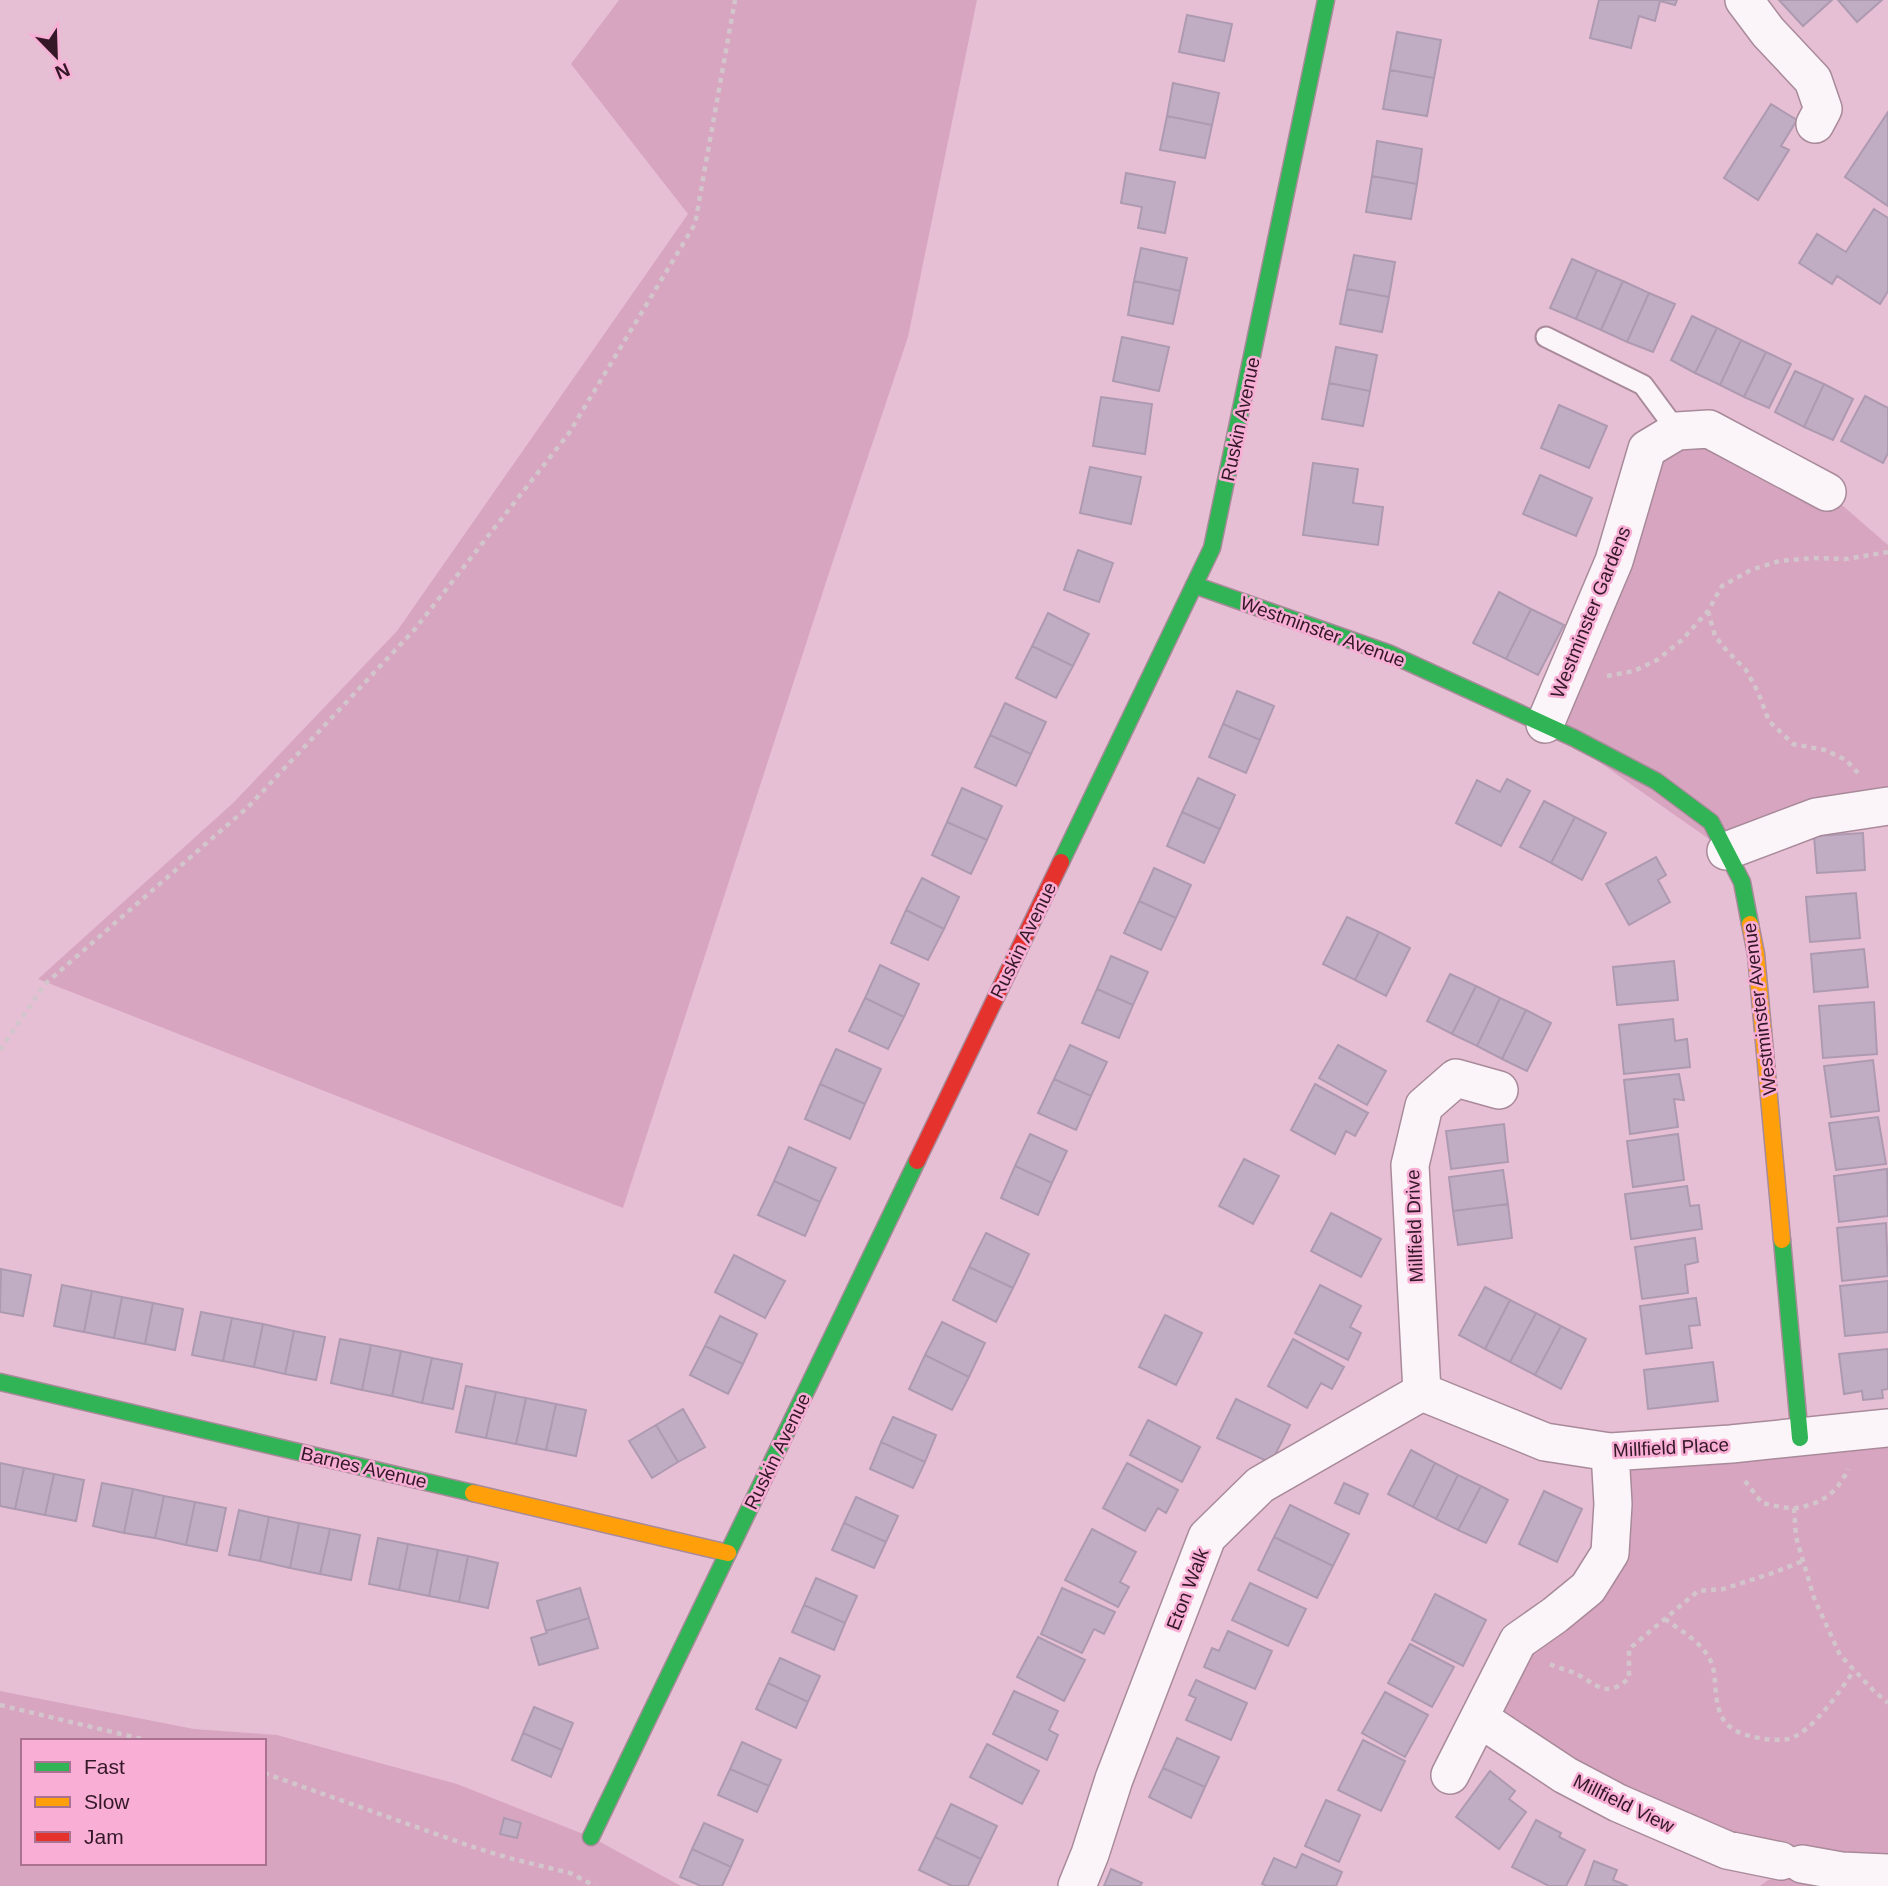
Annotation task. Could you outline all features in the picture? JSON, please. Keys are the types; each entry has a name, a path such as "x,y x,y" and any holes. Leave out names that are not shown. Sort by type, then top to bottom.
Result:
{"street":[{"name":"Ruskin Avenue","path":"591,1837 1212,548 1236,443 1326,0"},
{"path":"1744,0 1768,32 1813,80 1823,108 1815,124"},
{"path":"1676,431 1709,429 1827,492"},
{"name":"Westminster Gardens","path":"1545,724 1614,561 1647,449 1676,431"},
{"name":"Westminster Avenue","path":"1194,585 1388,653 1545,724 1656,781 1711,822 1742,882 1756,954 1800,1438"},
{"path":"1726,851 1816,817 1883,807"},
{"name":"Millfield Drive","path":"1422,1392 1410,1165 1424,1106 1456,1078 1499,1090"},
{"name":"Barnes Avenue","path":"0,1382 728,1553"},
{"name":"Millfield Place","path":"1422,1392 1545,1442 1610,1452 1731,1444 1871,1430"},
{"name":"Eton Walk","path":"1077,1886 1114,1779 1207,1537 1260,1485 1422,1392"},
{"path":"1450,1775 1518,1641 1588,1588 1610,1553 1613,1504 1610,1452"},
{"name":"Millfield View","path":"1479,1718 1565,1775 1618,1803 1727,1850 1841,1871 1888,1873"}],"lane":[{"path":"1546,337 1643,385 1676,431"}],"path":[{"path":"0,1050 46,985 248,807 415,629 569,433 695,224 735,0"},
{"path":"1565,677 1597,678 1634,671 1657,660 1682,640 1708,611 1722,586 1751,570 1779,561 1846,559 1888,552"},
{"path":"1708,611 1716,636 1746,670 1769,721 1793,744 1825,750 1846,760 1883,807"},
{"path":"1731,1444 1740,1474 1762,1503 1794,1508 1826,1499 1843,1480 1851,1461 1871,1430"},
{"path":"1794,1508 1796,1536 1814,1598 1840,1655 1888,1703"},
{"path":"1518,1641 1554,1667 1573,1672 1596,1687 1610,1690 1622,1685 1629,1678 1629,1649 1698,1591 1723,1589 1803,1561"},
{"path":"1665,1619 1697,1642 1710,1659 1721,1717 1736,1732 1760,1739 1789,1739 1812,1724 1854,1670"},
{"path":"0,1704 142,1739"},
{"path":"266,1774 470,1846 570,1873 595,1886"}],"shaded area":[{"path":"619,0 977,0 908,337 623,1208 38,979 233,803 397,631 688,214 571,64"},
{"path":"1677,431 1827,492 1888,545 1888,806 1726,851 1545,724 1614,561"},
{"path":"1888,1428 1888,1873 1813,1884 1816,1886 1760,1886 1768,1880 1777,1879 1781,1861 1479,1718 1518,1641 1588,1588 1610,1452"},
{"path":"0,1691 194,1729 277,1735 457,1784 591,1837 681,1886 0,1886"}],"building":[{"path":"1599,0 1677,0 1675,5 1660,1 1655,21 1639,16 1631,48 1590,38"},
{"path":"1779,0 1832,0 1803,26"},
{"path":"1838,0 1882,0 1857,22"},
{"path":"1187,15 1232,24 1224,61 1179,52"},
{"path":"1397,32 1441,40 1434,78 1390,70"},
{"path":"1390,70 1434,78 1427,116 1383,109"},
{"path":"1173,83 1219,93 1212,125 1167,116"},
{"path":"1771,104 1797,120 1781,146 1789,150 1758,200 1724,178"},
{"path":"1888,112 1888,206 1845,177"},
{"path":"1167,116 1212,125 1205,158 1160,150"},
{"path":"1377,141 1422,149 1417,184 1372,176"},
{"path":"1126,173 1175,182 1165,233 1138,228 1142,207 1121,203"},
{"path":"1372,176 1417,184 1411,219 1366,212"},
{"path":"1874,209 1888,218 1888,291 1880,304 1837,276 1832,284 1799,263 1817,234 1846,252"},
{"path":"1141,248 1187,258 1180,291 1134,281"},
{"path":"1354,255 1395,262 1389,297 1347,289"},
{"path":"1572,259 1597,270 1576,319 1550,308"},
{"path":"1597,270 1623,281 1601,330 1576,319"},
{"path":"1134,281 1180,291 1173,324 1128,315"},
{"path":"1623,281 1649,293 1627,342 1601,330"},
{"path":"1347,289 1389,297 1382,332 1340,324"},
{"path":"1649,293 1675,304 1653,352 1627,342"},
{"path":"1692,316 1717,328 1695,373 1671,360"},
{"path":"1717,328 1741,340 1720,385 1695,373"},
{"path":"1122,337 1169,347 1159,391 1113,381"},
{"path":"1741,340 1766,352 1744,397 1720,385"},
{"path":"1336,347 1377,355 1370,391 1329,383"},
{"path":"1766,352 1791,364 1769,408 1744,397"},
{"path":"1795,371 1824,384 1804,427 1775,412"},
{"path":"1329,383 1370,391 1363,426 1322,419"},
{"path":"1824,384 1853,399 1833,440 1804,427"},
{"path":"1865,396 1888,408 1888,453 1883,463 1841,441"},
{"path":"1101,397 1152,404 1145,454 1093,446"},
{"path":"1559,405 1607,426 1589,468 1541,448"},
{"path":"1313,463 1358,469 1353,503 1383,507 1378,545 1303,535"},
{"path":"1090,467 1141,477 1131,524 1080,513"},
{"path":"1540,475 1592,498 1576,536 1523,514"},
{"path":"1078,550 1113,563 1099,602 1064,590"},
{"path":"1499,592 1531,609 1506,659 1473,643"},
{"path":"1531,609 1564,625 1538,675 1506,659"},
{"path":"1048,613 1089,634 1073,666 1032,646"},
{"path":"1032,646 1073,666 1056,698 1016,678"},
{"path":"1237,691 1274,706 1260,740 1223,724"},
{"path":"1005,703 1046,722 1031,754 990,735"},
{"path":"1223,724 1260,740 1246,773 1209,757"},
{"path":"990,735 1031,754 1016,786 975,767"},
{"path":"1198,778 1235,795 1220,829 1182,812"},
{"path":"1507,779 1530,791 1501,846 1456,823 1477,780 1500,792"},
{"path":"962,788 1002,806 987,840 947,822"},
{"path":"1544,801 1575,817 1551,863 1520,847"},
{"path":"1182,812 1220,829 1204,863 1167,846"},
{"path":"1575,817 1606,833 1582,880 1551,863"},
{"path":"947,822 987,840 971,874 932,855"},
{"path":"1863,833 1865,870 1817,873 1814,836"},
{"path":"1656,857 1666,875 1658,880 1670,902 1629,925 1606,884"},
{"path":"1154,868 1191,885 1176,918 1139,901"},
{"path":"922,878 959,897 944,929 906,910"},
{"path":"1856,893 1860,938 1810,942 1806,897"},
{"path":"1139,901 1176,918 1161,950 1124,933"},
{"path":"906,910 944,929 928,960 891,943"},
{"path":"1347,917 1379,932 1355,980 1323,964"},
{"path":"1379,932 1410,948 1386,996 1355,980"},
{"path":"1864,949 1868,987 1814,992 1811,954"},
{"path":"1111,956 1148,972 1133,1005 1097,989"},
{"path":"1674,961 1678,1000 1617,1005 1613,967"},
{"path":"880,965 919,984 904,1017 865,998"},
{"path":"1450,974 1476,986 1452,1034 1427,1021"},
{"path":"1476,986 1500,998 1477,1046 1452,1034"},
{"path":"1097,989 1133,1005 1119,1038 1082,1023"},
{"path":"865,998 904,1017 888,1049 849,1031"},
{"path":"1500,998 1526,1010 1502,1059 1477,1046"},
{"path":"1874,1002 1877,1054 1823,1058 1819,1006"},
{"path":"1526,1010 1551,1023 1527,1071 1502,1059"},
{"path":"1673,1019 1675,1041 1687,1039 1690,1067 1624,1074 1619,1025"},
{"path":"1070,1045 1107,1062 1091,1096 1054,1079"},
{"path":"1338,1045 1386,1071 1367,1105 1319,1078"},
{"path":"836,1049 881,1069 865,1104 820,1084"},
{"path":"1873,1060 1879,1111 1831,1117 1824,1066"},
{"path":"1679,1074 1684,1100 1674,1099 1678,1127 1630,1134 1624,1080"},
{"path":"1054,1079 1091,1096 1076,1130 1038,1113"},
{"path":"820,1084 865,1104 850,1139 805,1119"},
{"path":"1315,1084 1368,1113 1355,1136 1346,1131 1335,1154 1291,1130"},
{"path":"1878,1117 1886,1164 1836,1170 1829,1123"},
{"path":"1504,1124 1508,1162 1451,1169 1446,1131"},
{"path":"1030,1134 1067,1151 1052,1183 1015,1166"},
{"path":"1678,1134 1684,1180 1633,1187 1627,1141"},
{"path":"789,1147 836,1168 820,1202 774,1181"},
{"path":"1244,1159 1279,1176 1253,1224 1219,1206"},
{"path":"1015,1166 1052,1183 1038,1215 1001,1198"},
{"path":"1887,1169 1888,1216 1839,1222 1834,1176"},
{"path":"1503,1170 1508,1204 1453,1211 1449,1177"},
{"path":"774,1181 820,1202 805,1236 758,1215"},
{"path":"1687,1186 1690,1206 1699,1205 1702,1229 1631,1239 1625,1194"},
{"path":"1508,1204 1512,1238 1458,1245 1453,1211"},
{"path":"1331,1213 1381,1239 1361,1277 1311,1251"},
{"path":"1886,1223 1888,1276 1842,1281 1837,1228"},
{"path":"986,1233 1029,1254 1013,1288 969,1267"},
{"path":"1695,1238 1698,1262 1685,1265 1688,1293 1642,1299 1635,1247"},
{"path":"734,1255 785,1281 765,1318 715,1292"},
{"path":"969,1267 1013,1288 996,1322 953,1300"},
{"path":"1,1269 31,1275 23,1316 0,1312"},
{"path":"1888,1281 1888,1332 1845,1336 1840,1286"},
{"path":"62,1285 92,1291 84,1332 54,1326"},
{"path":"1320,1285 1361,1306 1350,1327 1361,1333 1348,1360 1295,1333"},
{"path":"1485,1287 1510,1300 1485,1349 1459,1335"},
{"path":"92,1291 122,1297 114,1338 84,1332"},
{"path":"122,1297 153,1303 145,1344 114,1338"},
{"path":"1696,1298 1700,1325 1689,1326 1692,1348 1646,1354 1640,1306"},
{"path":"1510,1300 1536,1313 1510,1362 1485,1349"},
{"path":"153,1303 183,1309 175,1350 145,1344"},
{"path":"201,1312 232,1318 223,1361 192,1355"},
{"path":"1536,1313 1561,1326 1535,1375 1510,1362"},
{"path":"1165,1315 1202,1333 1176,1385 1139,1367"},
{"path":"720,1316 757,1334 743,1364 705,1346"},
{"path":"232,1318 263,1324 254,1367 223,1361"},
{"path":"942,1322 985,1343 969,1377 925,1355"},
{"path":"263,1324 294,1331 285,1374 254,1367"},
{"path":"1561,1326 1586,1339 1561,1389 1535,1375"},
{"path":"294,1331 325,1337 316,1380 285,1374"},
{"path":"340,1339 371,1345 362,1390 331,1383"},
{"path":"1293,1339 1344,1367 1332,1389 1321,1383 1307,1408 1268,1386"},
{"path":"371,1345 401,1351 392,1396 362,1390"},
{"path":"705,1346 743,1364 728,1394 690,1375"},
{"path":"1888,1349 1888,1389 1882,1390 1883,1398 1863,1400 1862,1391 1844,1394 1839,1354"},
{"path":"401,1351 432,1358 422,1403 392,1396"},
{"path":"925,1355 969,1377 952,1410 909,1389"},
{"path":"432,1358 462,1364 453,1409 422,1403"},
{"path":"1713,1362 1718,1401 1648,1409 1644,1370"},
{"path":"466,1386 496,1392 486,1438 456,1432"},
{"path":"496,1392 526,1398 516,1444 486,1438"},
{"path":"526,1398 556,1404 546,1450 516,1444"},
{"path":"1236,1399 1290,1425 1271,1463 1217,1438"},
{"path":"556,1404 586,1410 576,1456 546,1450"},
{"path":"683,1409 705,1447 678,1462 656,1425"},
{"path":"893,1417 936,1435 925,1462 881,1442"},
{"path":"1148,1420 1200,1447 1182,1482 1130,1455"},
{"path":"656,1425 678,1462 652,1478 629,1441"},
{"path":"881,1442 925,1462 913,1488 870,1469"},
{"path":"1411,1450 1435,1463 1413,1507 1388,1494"},
{"path":"0,1463 24,1468 15,1509 0,1506"},
{"path":"1127,1463 1178,1490 1166,1513 1158,1508 1145,1531 1103,1508"},
{"path":"1435,1463 1458,1475 1436,1519 1413,1507"},
{"path":"24,1468 54,1474 45,1515 15,1509"},
{"path":"54,1474 84,1480 76,1521 45,1515"},
{"path":"1458,1475 1481,1486 1458,1530 1436,1519"},
{"path":"102,1483 133,1489 124,1533 93,1526"},
{"path":"1344,1483 1368,1494 1359,1514 1335,1503"},
{"path":"1481,1486 1508,1500 1486,1543 1458,1530"},
{"path":"133,1489 164,1496 155,1538 124,1533"},
{"path":"1544,1491 1582,1509 1557,1562 1519,1544"},
{"path":"164,1496 195,1502 186,1545 155,1538"},
{"path":"856,1497 898,1516 886,1542 844,1523"},
{"path":"195,1502 226,1508 217,1551 186,1545"},
{"path":"1290,1505 1349,1534 1333,1566 1274,1537"},
{"path":"239,1510 269,1517 260,1561 229,1555"},
{"path":"269,1517 299,1523 290,1568 260,1561"},
{"path":"299,1523 330,1529 320,1574 290,1568"},
{"path":"844,1523 886,1542 874,1568 832,1550"},
{"path":"330,1529 360,1535 351,1580 320,1574"},
{"path":"1092,1529 1136,1552 1120,1582 1129,1587 1118,1607 1065,1580"},
{"path":"1274,1537 1333,1566 1317,1598 1258,1570"},
{"path":"378,1538 408,1544 399,1590 369,1584"},
{"path":"408,1544 438,1550 429,1596 399,1590"},
{"path":"438,1550 468,1556 459,1602 429,1596"},
{"path":"468,1556 498,1563 488,1608 459,1602"},
{"path":"816,1578 857,1596 845,1623 804,1605"},
{"path":"1250,1583 1306,1609 1288,1646 1232,1620"},
{"path":"580,1588 589,1618 546,1631 537,1601"},
{"path":"1062,1588 1115,1612 1104,1634 1094,1629 1082,1653 1041,1634"},
{"path":"1435,1594 1486,1620 1463,1666 1412,1640"},
{"path":"804,1605 845,1623 834,1650 792,1632"},
{"path":"589,1618 598,1648 539,1665 531,1638"},
{"path":"1228,1631 1272,1651 1255,1689 1204,1667 1212,1648 1219,1651"},
{"path":"1038,1637 1085,1660 1064,1701 1017,1677"},
{"path":"1410,1644 1454,1667 1432,1707 1388,1683"},
{"path":"780,1658 820,1676 808,1702 768,1683"},
{"path":"1196,1680 1247,1703 1231,1740 1186,1720 1196,1698 1189,1695"},
{"path":"768,1683 808,1702 796,1728 756,1709"},
{"path":"1014,1691 1058,1711 1049,1730 1058,1735 1047,1760 993,1734"},
{"path":"1385,1692 1428,1715 1405,1757 1362,1733"},
{"path":"534,1707 573,1723 562,1750 523,1733"},
{"path":"523,1733 562,1750 551,1777 512,1760"},
{"path":"1177,1738 1219,1757 1205,1787 1163,1768"},
{"path":"1363,1740 1405,1761 1381,1811 1338,1790"},
{"path":"742,1742 781,1760 769,1786 730,1769"},
{"path":"987,1744 1039,1771 1022,1804 970,1777"},
{"path":"1163,1768 1205,1787 1191,1818 1149,1797"},
{"path":"730,1769 769,1786 757,1812 718,1795"},
{"path":"1490,1771 1515,1791 1509,1799 1526,1812 1499,1849 1456,1817"},
{"path":"1326,1800 1360,1815 1339,1862 1305,1846"},
{"path":"951,1804 997,1826 981,1859 935,1837"},
{"path":"504,1818 521,1823 517,1838 500,1834"},
{"path":"1536,1820 1561,1833 1559,1837 1585,1850 1566,1886 1549,1886 1512,1867"},
{"path":"704,1823 743,1840 731,1867 692,1849"},
{"path":"935,1837 981,1859 968,1886 952,1886 919,1870"},
{"path":"692,1849 731,1867 722,1886 701,1886 680,1877"},
{"path":"1302,1854 1342,1872 1336,1886 1262,1884 1274,1858 1296,1868"},
{"path":"1594,1861 1617,1870 1613,1880 1628,1886 1585,1886"},
{"path":"1111,1869 1142,1883 1140,1886 1104,1886"}],"traffic: fast":[{"path":"1061,862 1212,548 1326,0"},
{"path":"1194,585 1388,653 1574,738 1656,781 1711,822 1742,882 1750,924"},
{"path":"591,1837 917,1161"},
{"path":"1782,1240 1800,1438"},
{"path":"0,1382 473,1493"}],"traffic: slow":[{"path":"1750,924 1756,954 1782,1240"},
{"path":"473,1493 728,1553"}],"traffic: jam":[{"path":"917,1161 1061,862"}]}
